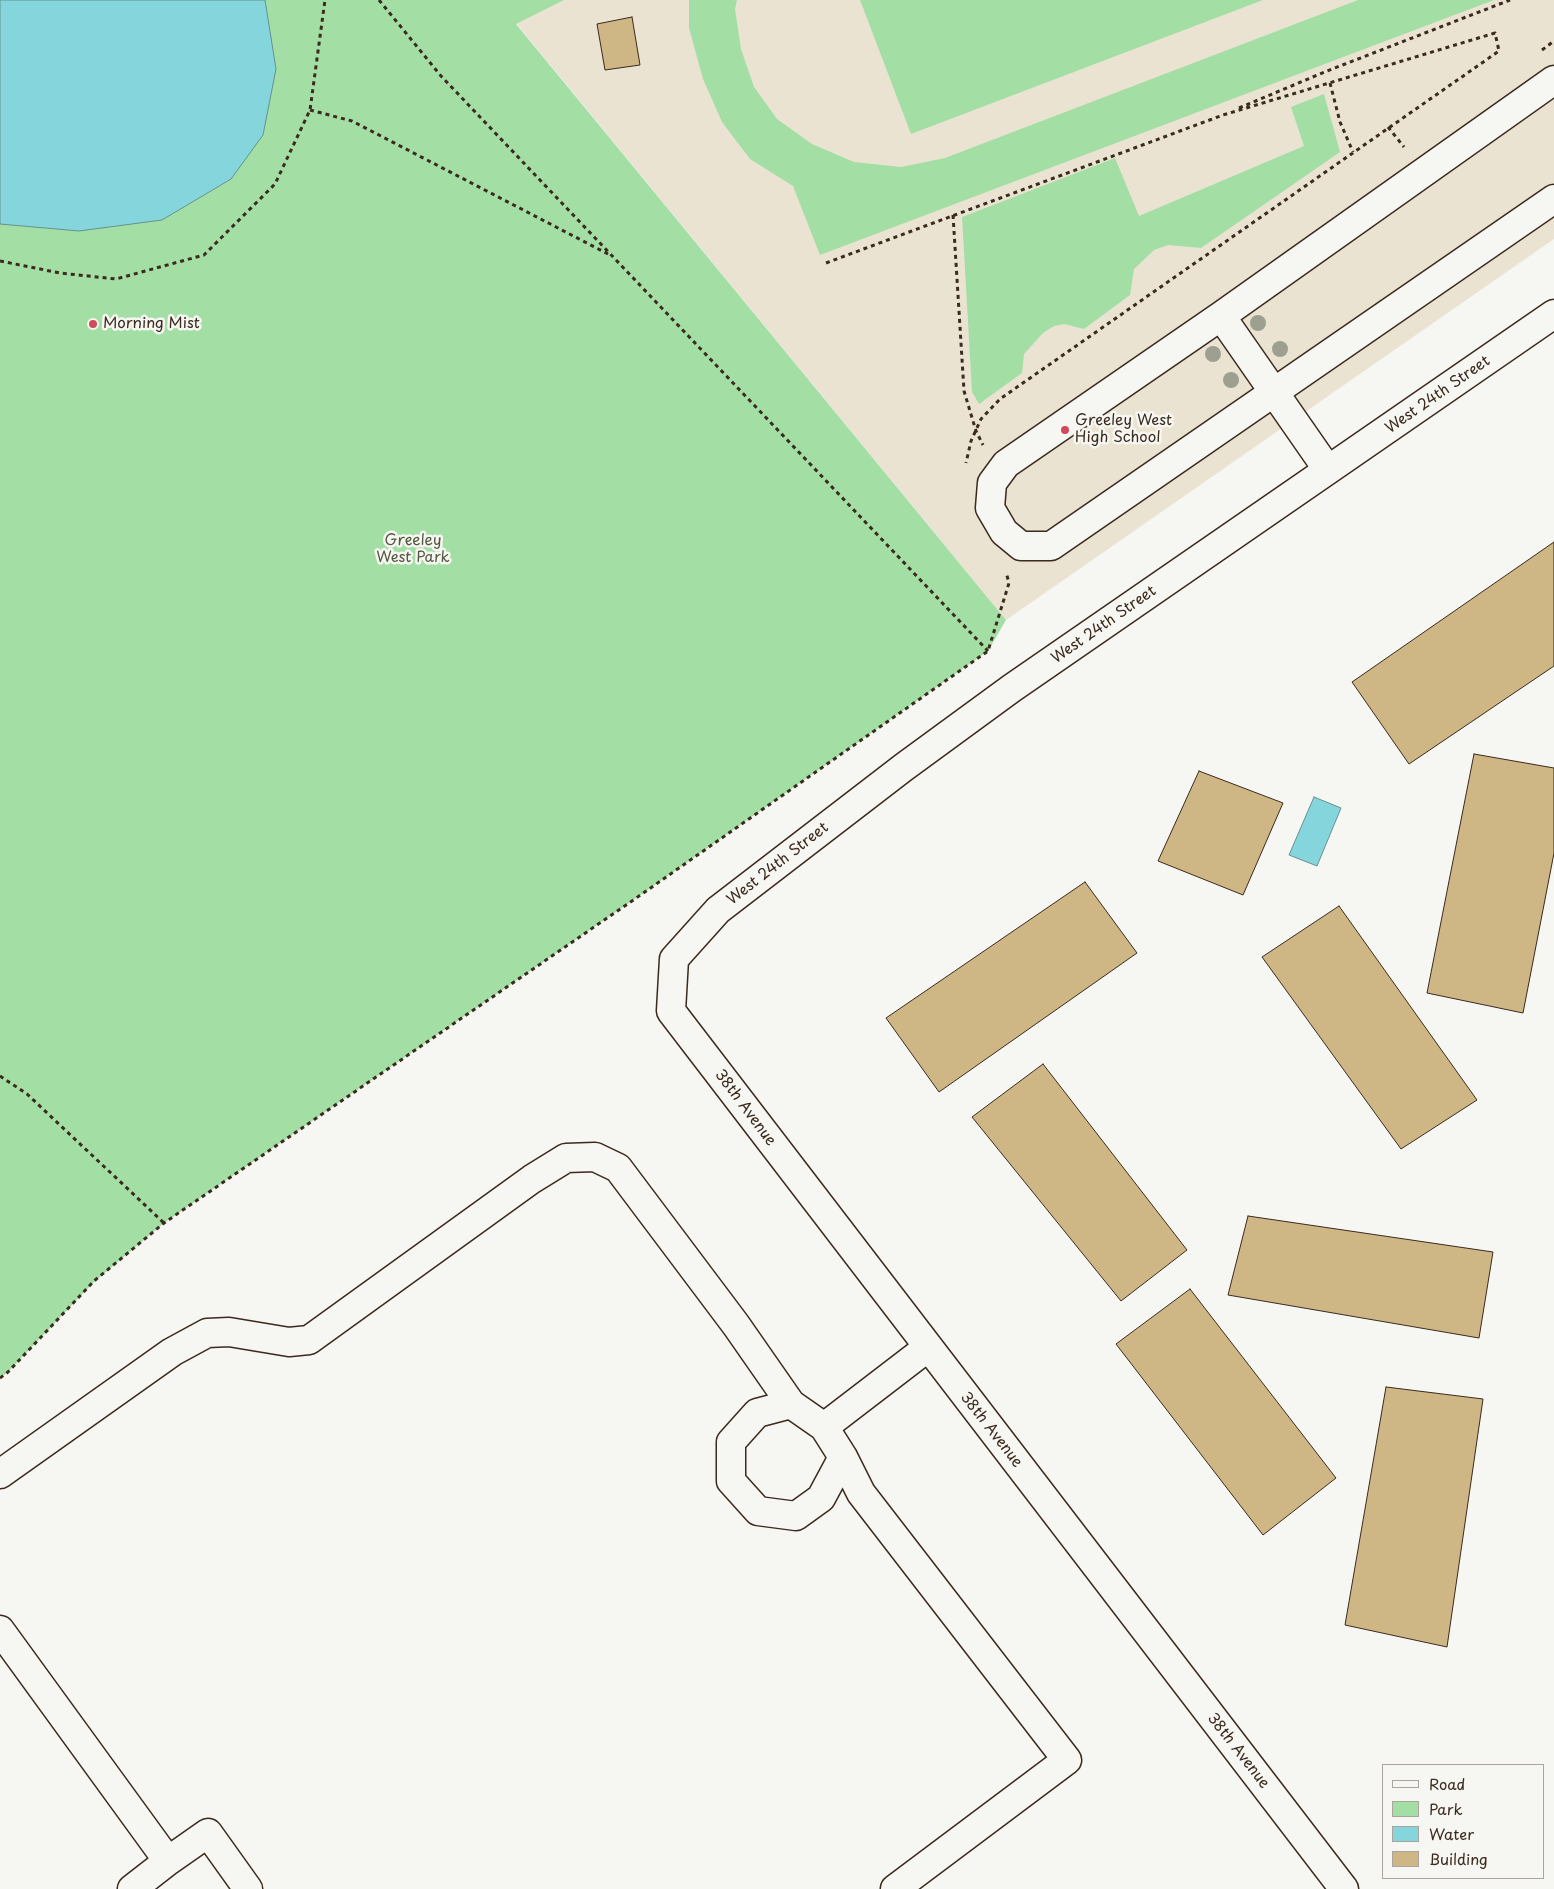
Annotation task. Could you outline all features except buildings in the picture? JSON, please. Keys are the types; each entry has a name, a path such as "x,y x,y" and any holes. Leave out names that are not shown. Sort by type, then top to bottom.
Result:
{"street":[{"path":"1554,80 1221,316 1032,444 1006,464 992,483 990,508 1004,532 1021,546 1050,546 1554,199"},
{"name":"West 24th Street","path":"674,959 718,910 904,767 1012,688 1554,314"},
{"path":"1221,316 1328,470"},
{"name":"38th Avenue","path":"674,959 671,1011 1344,1889"},
{"path":"0,1474 172,1352 207,1333 229,1332 290,1342 309,1340 532,1179 566,1158 596,1157 618,1168 736,1325 791,1404 824,1427 861,1493 1067,1760 895,1889"},
{"path":"824,1427 928,1348"},
{"path":"791,1404 757,1413 730,1442 731,1481 758,1511 796,1516 821,1498 842,1457"},
{"path":"0,1630 168,1862"},
{"path":"132,1889 208,1833 248,1889"}],"path":[{"path":"0,261 60,273 116,279 204,255 275,184 310,110 325,0"},
{"path":"379,0 441,76 988,651"},
{"path":"826,263 1222,116 1326,71 1510,0"},
{"path":"965,467 971,441 981,419 1000,399 1499,50 1496,33 1222,116"},
{"path":"1330,83 1340,122 1353,152"},
{"path":"310,110 352,120 610,255"},
{"path":"953,215 964,391 976,431 998,474"},
{"path":"0,1378 8,1372 94,1282 164,1223 642,894 988,651 1009,583 1004,567"},
{"path":"0,1076 27,1094 164,1223"}],"shaded area":[{"name":"Greeley West High School","path":"497,0 1554,0 1554,239 1006,620"}],"green space":[{"name":"Greeley West Park","path":"0,0 564,0 516,24 1006,620 988,651 642,894 164,1223 94,1282 8,1372 0,1378"},
{"path":"689,0 737,0 735,9 741,49 754,87 777,119 812,144 854,162 901,167 945,158 1358,0 1494,0 820,255 793,186 750,159 722,122 703,79 689,28"},
{"path":"860,0 1263,0 911,134"},
{"path":"1324,94 1340,152 1201,248 1168,245 1154,250 1134,269 1130,295 1084,329 1064,324 1054,326 1043,333 1024,354 1022,373 979,404 972,392 962,217 1115,158 1139,216 1304,146 1291,107"}],"water":[{"path":"0,0 265,0 276,69 263,135 231,179 162,220 79,231 0,224"},
{"path":"1314,797 1341,808 1317,866 1289,855"}],"place":[{"name":"Morning Mist","path":"93,324"},
{"name":"Greeley West High School","path":"1065,430"}]}
